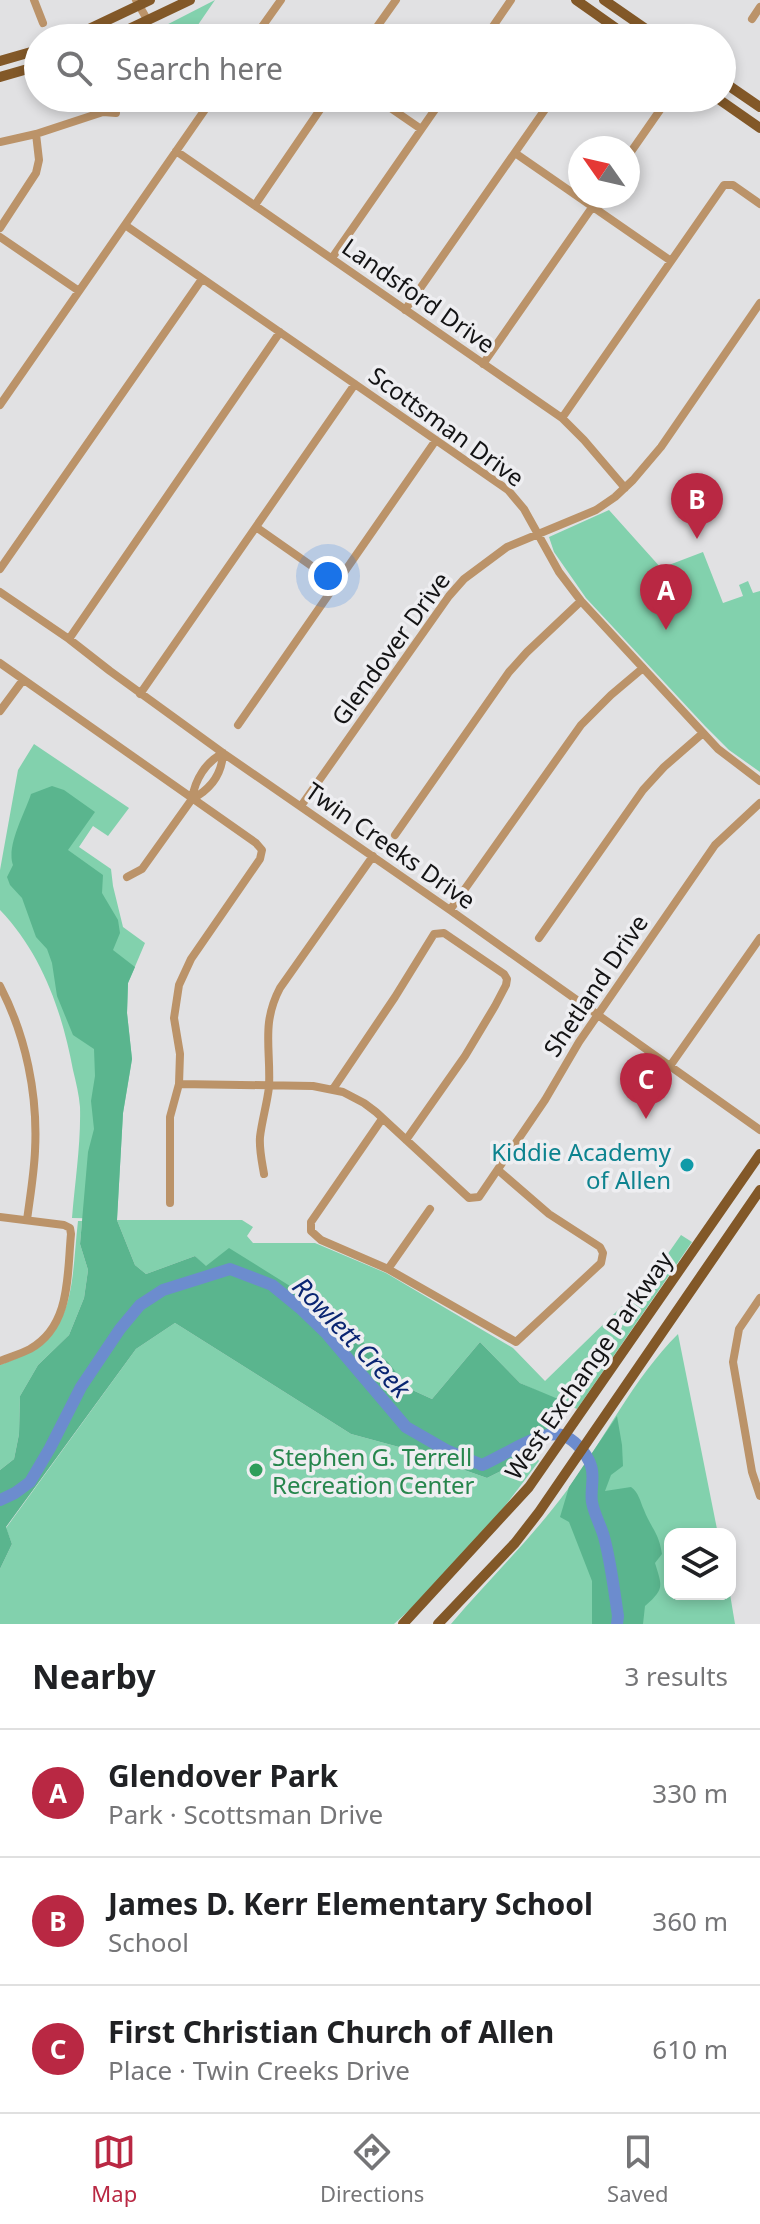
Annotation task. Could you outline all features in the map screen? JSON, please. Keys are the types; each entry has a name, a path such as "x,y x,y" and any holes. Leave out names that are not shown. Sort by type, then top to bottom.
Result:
{"main road":[{"path":"97,24 150,0"},
{"path":"141,24 190,0"},
{"path":"576,0 610,24"},
{"path":"604,0 639,24"},
{"path":"0,61 24,54"},
{"path":"0,77 24,70"},
{"path":"736,91 760,107"},
{"path":"736,111 760,128"},
{"name":"West Exchange Parkway","path":"403,1624 542,1470 760,1154"},
{"name":"West Exchange Parkway","path":"438,1624 515,1543 561,1482 760,1190"},
{"path":"648,1315 666,1327"}],"street":[{"path":"34,0 43,23"},
{"path":"264,24 281,0"},
{"path":"379,24 396,0"},
{"path":"495,24 511,0"},
{"path":"138,3 148,21"},
{"path":"752,19 760,7"},
{"path":"0,142 103,112 116,113"},
{"path":"0,405 203,112"},
{"path":"255,205 318,112"},
{"path":"396,112 421,129"},
{"path":"332,258 433,112"},
{"path":"405,310 543,112"},
{"path":"640,139 659,112"},
{"path":"0,228 36,173 39,160 36,134"},
{"name":"Landsford Drive","path":"176,151 562,418 625,488"},
{"path":"515,153 568,189"},
{"path":"562,418 721,189 727,184 733,185 760,204"},
{"path":"483,364 592,208"},
{"path":"596,208 671,261"},
{"name":"Scottsman Drive","path":"125,225 508,490 524,509 559,572 581,601 703,733 726,756 760,781"},
{"path":"0,237 79,291"},
{"path":"0,569 202,279"},
{"name":"Glendover Drive","path":"301,806 464,579 507,547 596,510 625,488 661,447 757,314 760,303"},
{"path":"69,639 280,332"},
{"path":"140,694 355,384"},
{"path":"238,725 436,440"},
{"path":"256,527 336,583"},
{"name":"Twin Creeks Drive","path":"0,592 223,753 760,1130"},
{"path":"395,835 509,672 581,601"},
{"path":"0,663 262,850 260,859 191,959 179,985 174,1018 180,1054 179,1084 170,1117 170,1203"},
{"path":"450,910 581,725 643,668"},
{"path":"0,711 23,680"},
{"path":"539,938 643,790 703,733"},
{"path":"127,877 142,869 192,799 194,784 212,759 223,753"},
{"name":"Shetland Drive","path":"406,1140 469,1198 481,1194 545,1100 597,1014 715,845 760,803"},
{"path":"264,1174 260,1136 269,1086 267,1031 270,1013 276,996 373,856"},
{"path":"179,1084 333,1089 364,1103 406,1140 465,1056 507,982 504,974 444,933 431,936 395,997 333,1089"},
{"path":"670,1066 760,938"},
{"path":"0,986 27,1059 35,1110 35,1152 27,1220"},
{"path":"382,1119 311,1222 313,1234 388,1269 516,1342 601,1263 603,1253 600,1247 549,1214 498,1170"},
{"path":"388,1269 430,1209"},
{"path":"0,1217 64,1225 70,1228 71,1234 62,1313 56,1324 38,1343 0,1361"},
{"path":"760,1298 739,1329 733,1362 752,1472 760,1496"}],"green space":[{"path":"215,0 199,24 168,24"},
{"path":"609,510 661,568 703,552 723,603 743,596 739,585 748,581 753,593 760,591 760,772 729,750 705,726 586,598 554,552 549,537"},
{"path":"34,744 129,808 108,836 93,826 79,847 111,869 123,927 145,943 128,983 127,1013 132,1059 123,1113 117,1219 72,1218 80,1107 63,1026 39,964 0,910 0,870 18,770"},
{"path":"52,786 64,790 95,812 68,850 103,875 102,893 118,920 120,933 113,950 135,967 128,983 127,1013 132,1059 123,1113 117,1220 135,1265 146,1274 195,1256 206,1266 229,1248 298,1291 388,1362 408,1388 432,1399 480,1342 520,1383 570,1404 535,1454 487,1478 399,1447 351,1434 175,1323 136,1349 6,1527 12,1544 0,1569 0,1470 14,1459 19,1434 20,1396 38,1365 69,1335 84,1298 88,1270 80,1244 88,1152 94,1129 91,1101 95,1076 94,1049 73,1035 57,996 47,949 36,937 22,898 7,877 13,865 14,839 31,794"},
{"path":"117,1220 242,1220 253,1227 247,1236 253,1243 315,1243 386,1273 513,1348 545,1381 651,1278 681,1235 692,1242 577,1409 520,1383 480,1342 432,1399 408,1388 387,1362 298,1291 205,1266 195,1256 146,1274 135,1265"},
{"path":"78,1221 82,1221 80,1244 88,1270 84,1298 69,1335 38,1365 20,1396 19,1434 14,1459 0,1470 0,1365 44,1341 57,1326 70,1290"},
{"name":"Stephen G. Terrell Recreation Center","path":"175,1323 351,1434 399,1447 487,1478 535,1454 539,1461 471,1546 394,1624 0,1624 0,1569 12,1544 6,1528 136,1349"},
{"path":"678,1334 717,1528 664,1528 664,1600 731,1600 735,1624 451,1624 554,1507 662,1351"},
{"path":"617,1416 623,1466 611,1475 605,1491 634,1489 657,1536 662,1554 655,1563 659,1591 645,1606 643,1624 592,1624 592,1581 569,1522 560,1517 569,1487"}],"waterway":[{"name":"Rowlett Creek","path":"0,1500 30,1482 81,1387 140,1305 163,1290 230,1269 272,1285 300,1308 327,1334 406,1427 446,1450 482,1465 544,1436 562,1435 575,1443 592,1470 592,1502 609,1557 617,1624"}],"place":[{"name":"James D. Kerr Elementary School","path":"697,539"},
{"name":"Glendover Park","path":"666,630"},
{"name":"First Christian Church of Allen","path":"646,1119"},
{"name":"Kiddie Academy of Allen","path":"687,1165"},
{"name":"Stephen G. Terrell Recreation Center","path":"256,1470"}]}
